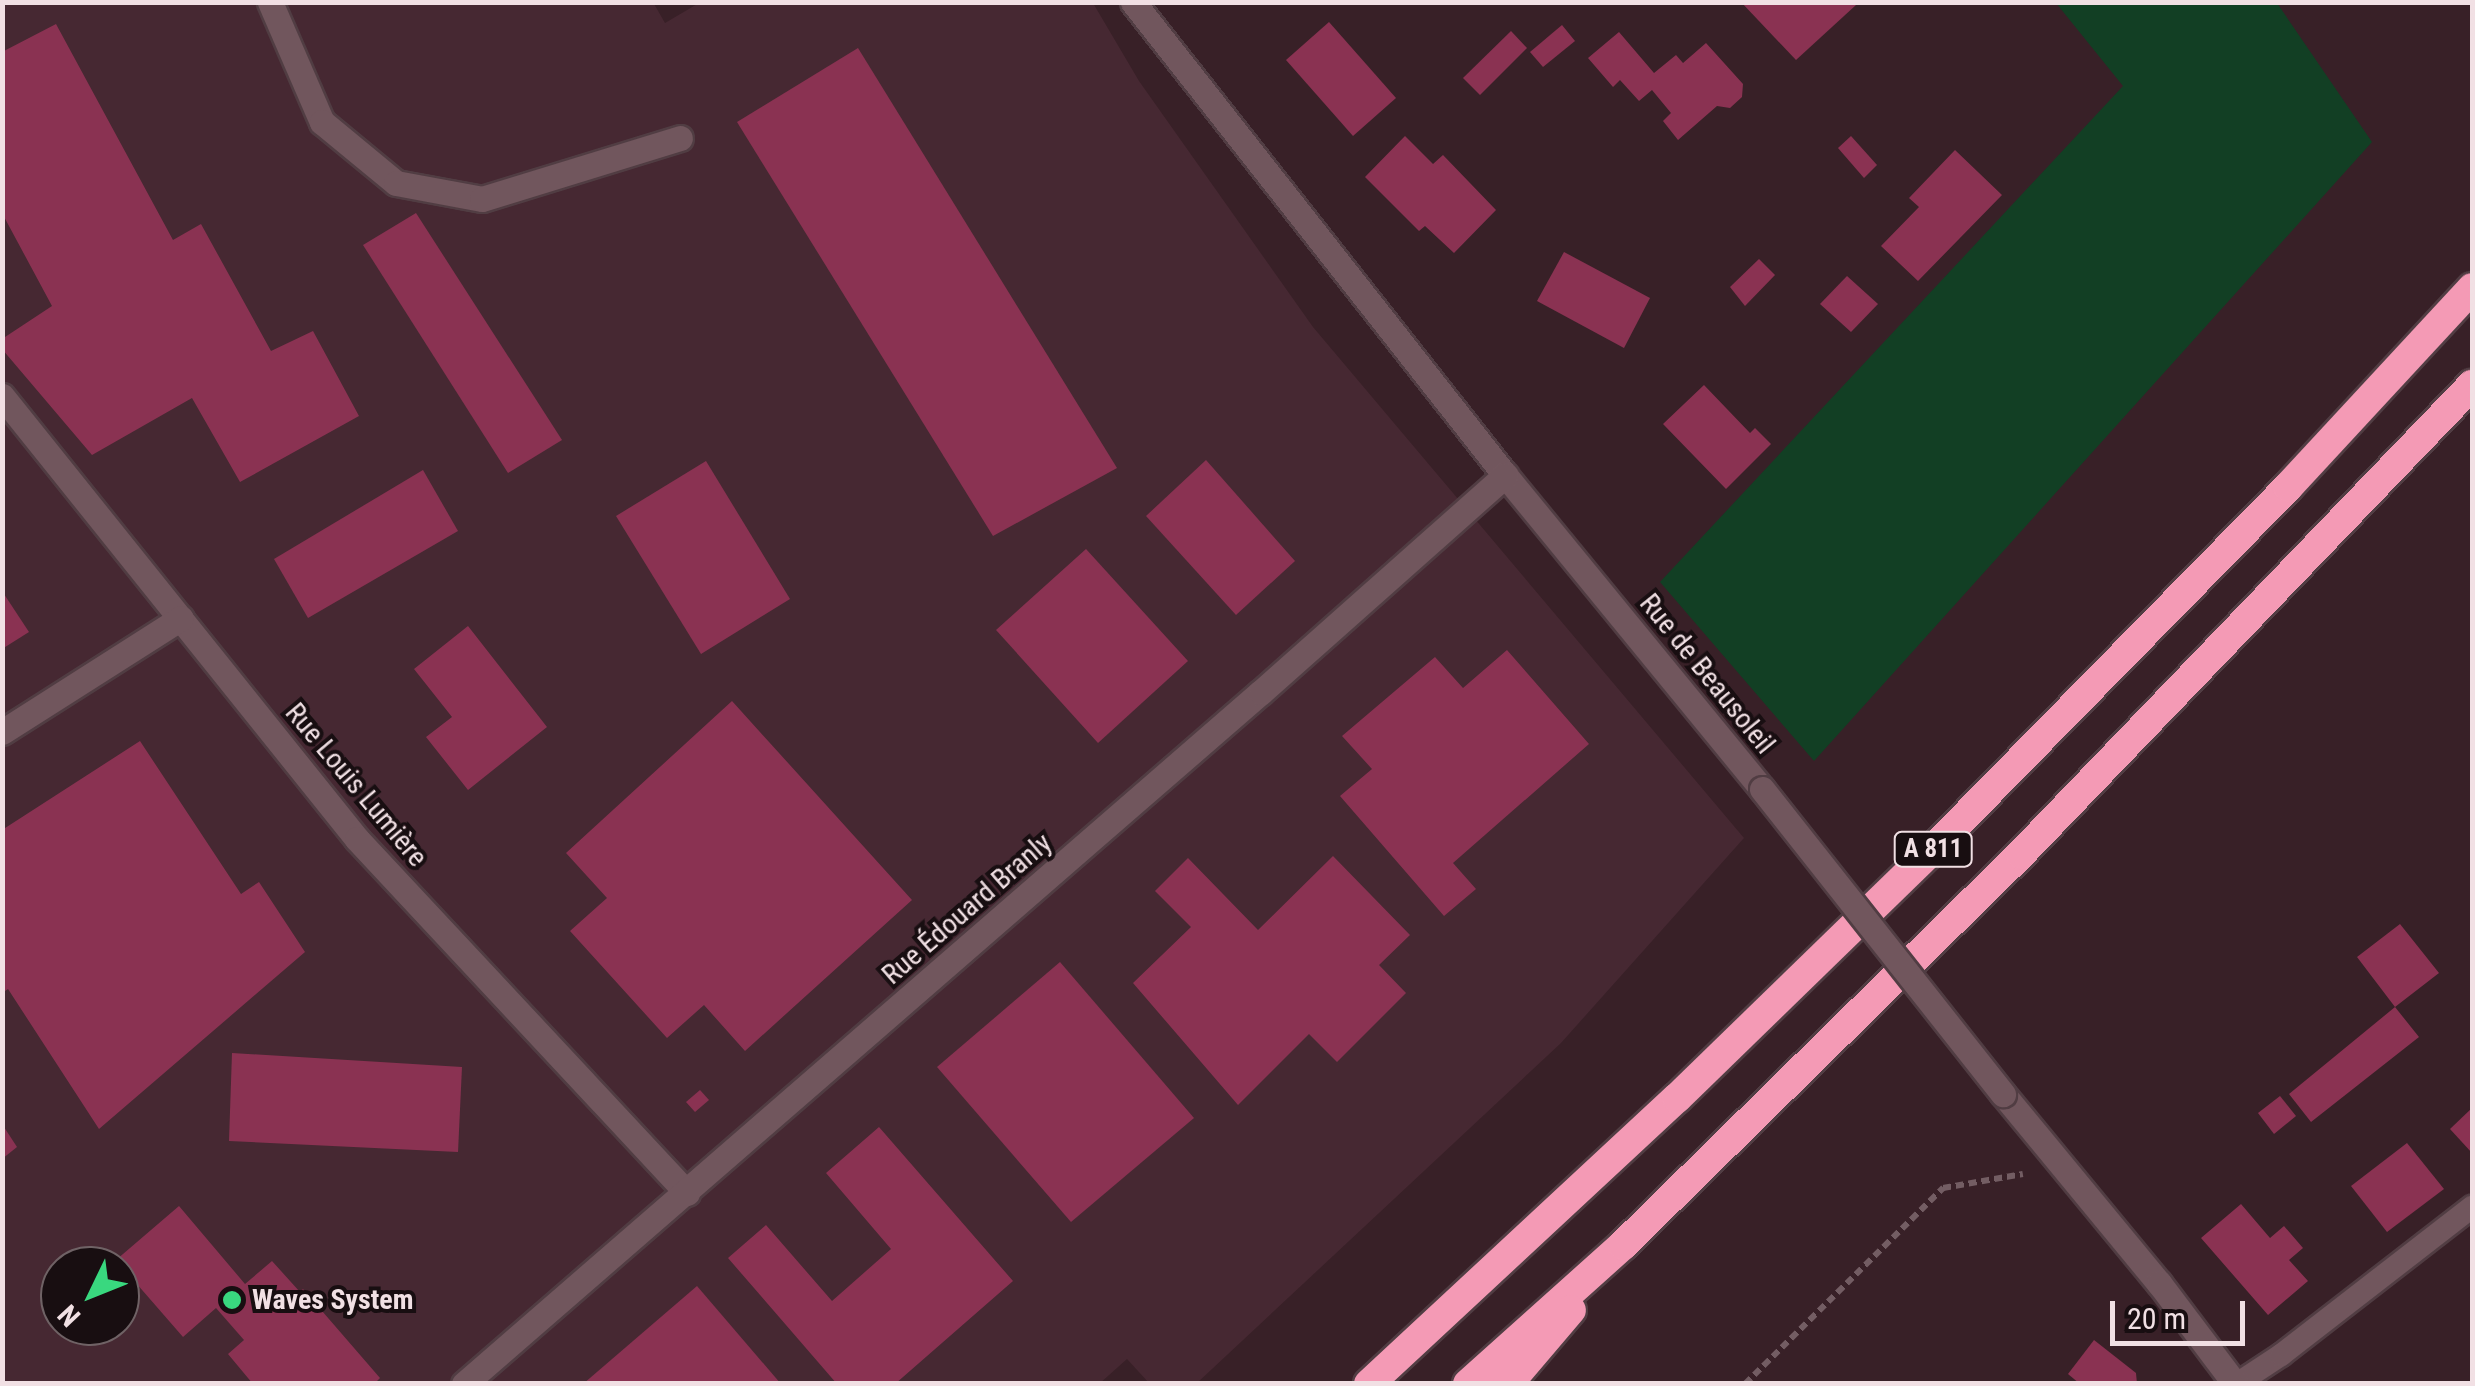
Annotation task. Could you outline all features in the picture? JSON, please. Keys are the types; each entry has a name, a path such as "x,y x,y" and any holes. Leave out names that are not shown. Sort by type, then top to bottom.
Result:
{"highway":[{"name":"A 811","path":"1369,1384 1677,1098 1928,854 2288,488 2472,288"},
{"name":"A 811","path":"1468,1384 1623,1245 2126,748 2472,385"},
{"path":"1508,1384 1526,1367 1623,1245"}],"street":[{"path":"270,2 322,122 396,183 482,199 680,138"},
{"name":"Rue de Beausoleil","path":"1132,2 1505,475 1762,789 2236,1384"},
{"name":"Rue Louis Lumière","path":"2,396 357,840 687,1193"},
{"name":"Rue Édouard Branly","path":"464,1384 1505,475"},
{"path":"2,732 180,618"}],"lane":[{"path":"2236,1384 2281,1355 2472,1207"}],"path":[{"path":"1745,1384 1943,1188 2064,1166"}],"shaded area":[{"path":"653,2 665,23 699,3 1093,3 1139,81 1313,327 1744,838 1561,1043 1197,1383 1149,1383 1127,1359 1099,1384 3,1384 3,3"}],"green space":[{"path":"2056,3 2277,3 2372,142 1814,761 1660,582 2123,86"}],"building":[{"path":"1741,2 1853,2 1856,5 1796,60"},
{"path":"1329,22 1396,98 1353,136 1286,60"},
{"path":"56,24 173,240 201,224 271,351 313,331 359,416 240,482 192,398 92,455 2,349 2,339 52,306 2,213 2,52"},
{"path":"1562,25 1575,41 1543,67 1530,52"},
{"path":"1511,31 1527,48 1480,95 1463,78"},
{"path":"1619,32 1654,73 1676,55 1683,63 1706,43 1743,84 1742,97 1730,108 1717,106 1678,140 1663,121 1671,113 1652,90 1639,101 1620,80 1613,87 1588,58"},
{"path":"858,48 1117,468 993,536 737,122"},
{"path":"1405,136 1433,164 1443,155 1496,210 1454,253 1425,226 1419,231 1365,177"},
{"path":"1851,136 1877,165 1864,178 1838,148"},
{"path":"1955,150 2002,195 1918,281 1881,246 1919,207 1909,198"},
{"path":"416,213 562,440 508,473 363,245"},
{"path":"1564,252 1650,298 1624,348 1537,301"},
{"path":"1759,259 1775,275 1745,306 1730,287"},
{"path":"1847,276 1878,304 1851,332 1820,304"},
{"path":"1704,385 1750,433 1755,428 1771,444 1726,489 1663,424"},
{"path":"1206,460 1295,561 1236,615 1146,516"},
{"path":"706,461 790,599 701,654 616,516"},
{"path":"423,470 458,531 308,618 274,559"},
{"path":"1086,549 1188,661 1098,743 996,630"},
{"path":"2,591 29,632 2,649"},
{"path":"468,626 547,727 468,790 426,737 452,717 414,669"},
{"path":"1507,650 1589,744 1453,863 1476,889 1444,916 1340,796 1372,769 1342,736 1435,657 1463,688"},
{"path":"732,701 912,900 745,1051 704,1005 667,1038 570,931 607,898 566,853"},
{"path":"140,741 241,894 259,882 305,952 99,1129 8,989 2,993 2,830"},
{"path":"1333,856 1410,935 1379,965 1406,993 1337,1062 1309,1034 1238,1105 1133,983 1191,927 1155,891 1188,858 1258,930"},
{"path":"2400,924 2439,973 2395,1007 2357,957"},
{"path":"1060,962 1194,1118 1071,1222 937,1067"},
{"path":"2395,1007 2419,1037 2311,1122 2289,1094"},
{"path":"232,1053 462,1067 458,1152 229,1141"},
{"path":"700,1090 709,1100 695,1112 686,1102"},
{"path":"2280,1096 2296,1116 2274,1134 2258,1113"},
{"path":"2472,1108 2472,1153 2450,1129"},
{"path":"2,1124 17,1147 2,1159"},
{"path":"879,1127 1013,1281 895,1384 837,1384 728,1258 766,1225 832,1301 891,1249 826,1173"},
{"path":"2407,1143 2444,1189 2387,1232 2351,1186"},
{"path":"2241,1204 2270,1238 2284,1226 2303,1248 2289,1260 2308,1281 2268,1315 2201,1238"},
{"name":"Waves System","path":"179,1206 245,1284 272,1261 300,1292 303,1289 380,1378 374,1384 253,1384 228,1354 244,1340 216,1308 183,1337 140,1288 140,1246 132,1246"},
{"path":"697,1286 781,1384 583,1384"},
{"path":"2094,1340 2136,1373 2137,1384 2080,1384 2068,1374"}],"place":[{"name":"Waves System","path":"232,1300"}]}
